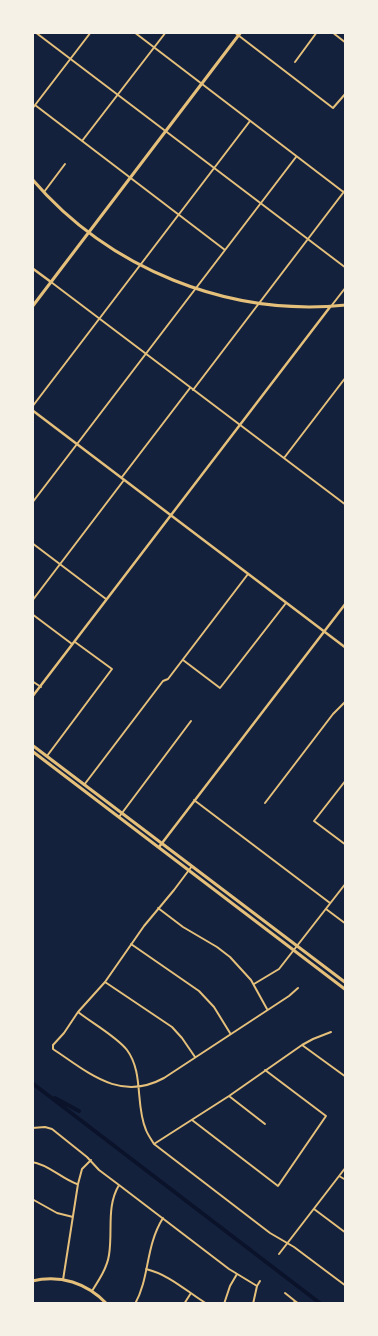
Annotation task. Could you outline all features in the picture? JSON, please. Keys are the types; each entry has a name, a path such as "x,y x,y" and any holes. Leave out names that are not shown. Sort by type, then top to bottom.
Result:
{"main road":[{"path":"32,307 241,32"},
{"path":"32,179 88,233 140,265 196,289 226,298 259,304 297,307 346,305"},
{"path":"32,745 346,983"},
{"path":"32,751 346,990"},
{"path":"32,1281 44,1279 63,1280 82,1285 107,1304"}],"street":[{"path":"35,32 346,268"},
{"path":"32,109 91,32"},
{"path":"134,32 344,193"},
{"path":"82,141 166,32"},
{"path":"234,32 333,108 346,92"},
{"path":"295,62 317,32"},
{"path":"332,32 346,43"},
{"path":"35,105 225,250"},
{"path":"250,121 32,408 346,648"},
{"path":"32,503 296,157"},
{"path":"44,192 65,164"},
{"path":"193,390 346,189"},
{"path":"32,268 346,506"},
{"path":"32,697 346,287"},
{"path":"284,458 346,377"},
{"path":"32,600 190,388"},
{"path":"32,543 107,600"},
{"path":"84,785 248,574"},
{"path":"183,660 220,688 286,603"},
{"path":"159,848 346,603"},
{"path":"32,614 112,669 47,756"},
{"path":"32,680 40,687"},
{"path":"265,803 333,714 346,701"},
{"path":"119,817 191,721"},
{"path":"346,780 314,821 346,845"},
{"path":"194,800 330,904"},
{"path":"192,866 158,908 105,982 78,1012 64,1033 53,1045 54,1049 89,1074 104,1082 120,1086 138,1087 158,1081 289,996 298,988"},
{"path":"254,984 279,969 346,883"},
{"path":"158,908 230,957 254,984 267,1009"},
{"path":"326,909 346,924"},
{"path":"131,944 199,991 214,1007 231,1034"},
{"path":"105,982 170,1025 195,1057"},
{"path":"78,1012 120,1042 127,1050 135,1066 146,1131 154,1144 270,1233 288,1243 346,1286"},
{"path":"154,1144 302,1045 331,1032"},
{"path":"302,1045 346,1078"},
{"path":"192,1120 278,1186 326,1116 265,1070"},
{"path":"228,1096 265,1124"},
{"path":"32,1128 45,1127 52,1129 91,1160 99,1170 237,1274 257,1286"},
{"path":"63,1280 78,1184 82,1169 91,1160"},
{"path":"32,1162 40,1164 69,1181 78,1184"},
{"path":"279,1254 346,1167"},
{"path":"339,1175 346,1180"},
{"path":"92,1291 102,1275 109,1255 110,1214 115,1192 119,1185"},
{"path":"32,1199 57,1213 73,1217"},
{"path":"314,1209 346,1233"},
{"path":"135,1304 142,1289 152,1241 163,1218"},
{"path":"146,1269 166,1276 207,1304"},
{"path":"224,1304 230,1286 237,1274"},
{"path":"252,1304 260,1281"},
{"path":"184,1304 191,1293"},
{"path":"285,1293 294,1302 299,1304"}],"waterway":[{"path":"32,1083 321,1304"},
{"path":"55,1098 79,1111"}]}
